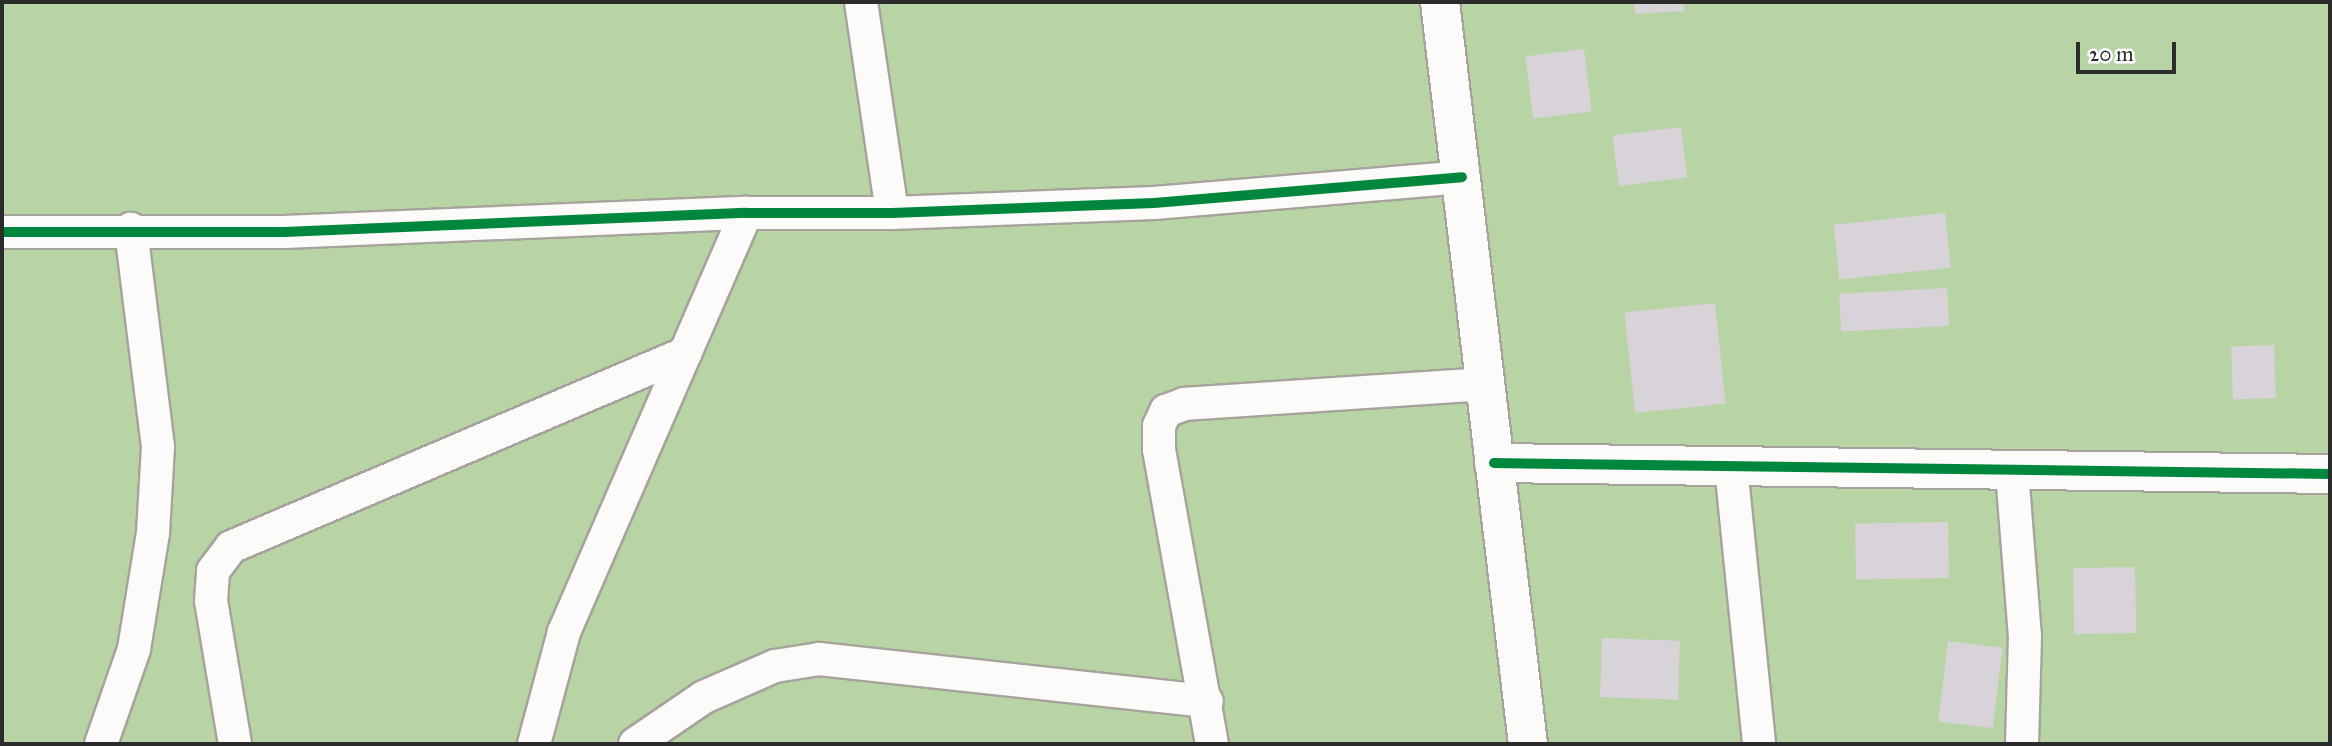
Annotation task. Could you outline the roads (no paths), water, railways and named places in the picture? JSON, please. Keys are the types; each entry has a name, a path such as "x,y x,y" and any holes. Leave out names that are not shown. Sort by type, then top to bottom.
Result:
{"street":[{"path":"861,2 892,213"},
{"path":"1440,2 1528,744"},
{"path":"2,232 131,229 285,232 746,213 892,213 1154,203 1462,177"},
{"path":"534,744 564,632 746,213"},
{"path":"101,744 134,649 153,533 158,447 131,229"},
{"path":"236,744 211,601 213,570 219,557 231,547 685,353"},
{"path":"1212,744 1207,701 1159,450 1159,426 1166,411 1184,404 1485,384"},
{"path":"1494,463 2012,472 2330,474"},
{"path":"1731,467 1759,744"},
{"path":"2012,472 2025,636 2022,744"},
{"path":"635,744 704,697 775,666 819,659 1207,701"}]}
